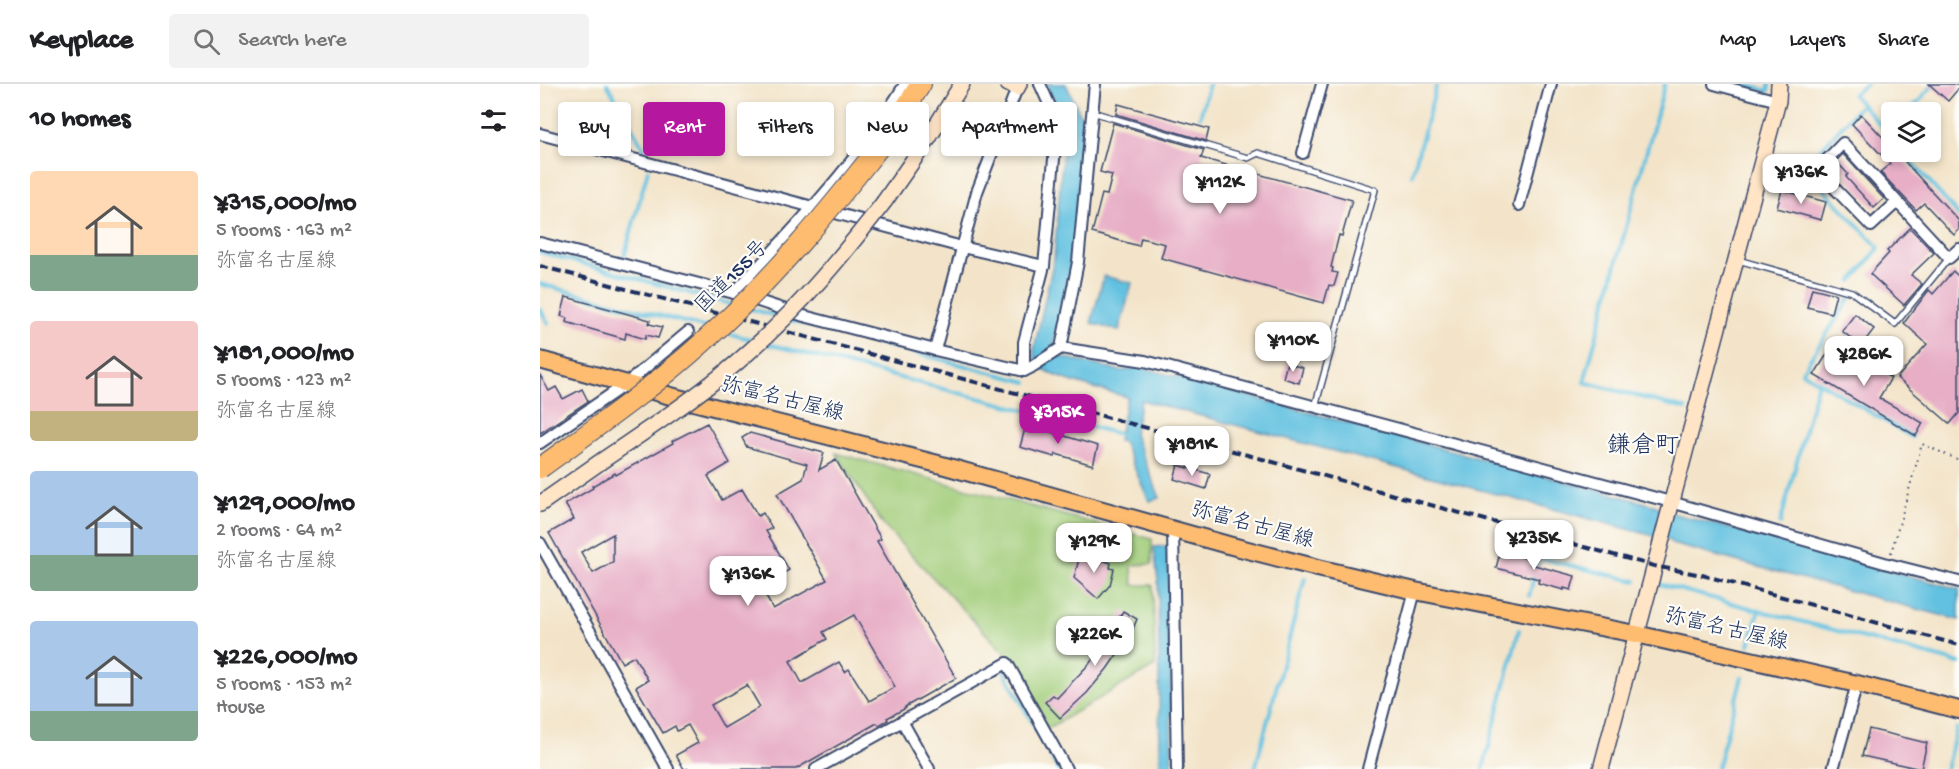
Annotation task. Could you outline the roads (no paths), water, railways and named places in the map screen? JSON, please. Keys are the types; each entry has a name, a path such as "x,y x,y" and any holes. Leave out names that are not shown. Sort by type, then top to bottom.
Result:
{"highway":[{"name":"国道155号","path":"540,468 619,411 702,343 768,278 807,237 841,196 887,137 921,84"}],"main road":[{"name":"弥富名古屋線","path":"540,360 938,464 1318,568 1415,591 1636,634 1857,684 1959,710"}],"street":[{"path":"734,293 815,207 870,136 905,84"},
{"path":"540,504 750,352 837,262 884,202 928,139 962,84"},
{"path":"1028,368 1024,342 1044,266 1057,127 1040,84"},
{"path":"1059,349 1078,262 1095,84"},
{"path":"1303,153 1322,84"},
{"path":"1519,205 1551,84"},
{"path":"1714,84 1778,101"},
{"path":"1601,769 1778,101 1779,84"},
{"path":"935,350 977,192 1015,85"},
{"path":"540,134 962,247 1044,266"},
{"path":"1897,202 1871,226 1818,170 1843,143 1949,258 1959,249"},
{"path":"540,243 734,293 804,316 935,350 1028,368 1059,349 1145,361 1315,406 1670,506 1959,582"},
{"path":"540,443 626,384 688,332"},
{"path":"1173,529 1177,769"},
{"path":"540,543 668,769"},
{"path":"1368,769 1415,591"},
{"path":"816,769 1007,663 1066,769"},
{"path":"1833,769 1857,684"},
{"path":"902,721 929,769"}],"lane":[{"path":"1091,111 1248,158 1258,153 1375,190 1315,406"},
{"path":"1299,166 1303,153"},
{"path":"1736,259 1852,292 1895,324 1949,258"}],"water":[{"path":"1046,84 1066,84 1074,102 1054,102"},
{"path":"1077,108 1084,123 1072,264 1053,348 1058,356 1121,371 1140,367 1657,506 1660,510 1959,589 1959,620 1672,544 1669,540 1141,400 1134,434 1160,498 1149,501 1123,442 1118,441 1127,397 1052,374 1043,369 1035,359 1034,349 1054,259 1062,156 1077,156"},
{"path":"1104,276 1132,283 1119,331 1091,323"},
{"path":"1167,546 1172,769 1160,769 1158,581 1154,547"}],"waterway":[{"path":"607,84 643,147"},
{"path":"1200,117 1209,84"},
{"path":"1412,175 1437,84"},
{"path":"1665,84 1584,382 1686,409"},
{"path":"1741,84 1769,91 1769,84"},
{"path":"1866,84 1853,95 1881,126"},
{"path":"1918,102 1934,84"},
{"path":"1852,281 1879,248 1804,168 1861,105"},
{"path":"1912,162 1959,216"},
{"path":"623,261 648,170"},
{"path":"540,252 734,305"},
{"path":"540,284 707,328"},
{"path":"1850,298 1802,372 1912,437"},
{"path":"747,308 780,317"},
{"path":"540,309 548,323"},
{"path":"790,320 1027,382"},
{"path":"723,332 754,340"},
{"path":"764,343 1123,435"},
{"path":"1780,524 1818,382"},
{"path":"1529,596 1539,558 1636,581"},
{"path":"1255,769 1305,578"},
{"path":"1659,584 1959,663"},
{"path":"1749,645 1759,610"},
{"path":"1483,769 1519,630"},
{"path":"1004,671 1058,769"},
{"path":"1717,769 1742,677"},
{"path":"1946,769 1957,728"}],"railway":[{"path":"540,266 1654,566 1702,575 1959,645"}],"district":[{"name":"鎌倉町","path":"1643,447"}]}
